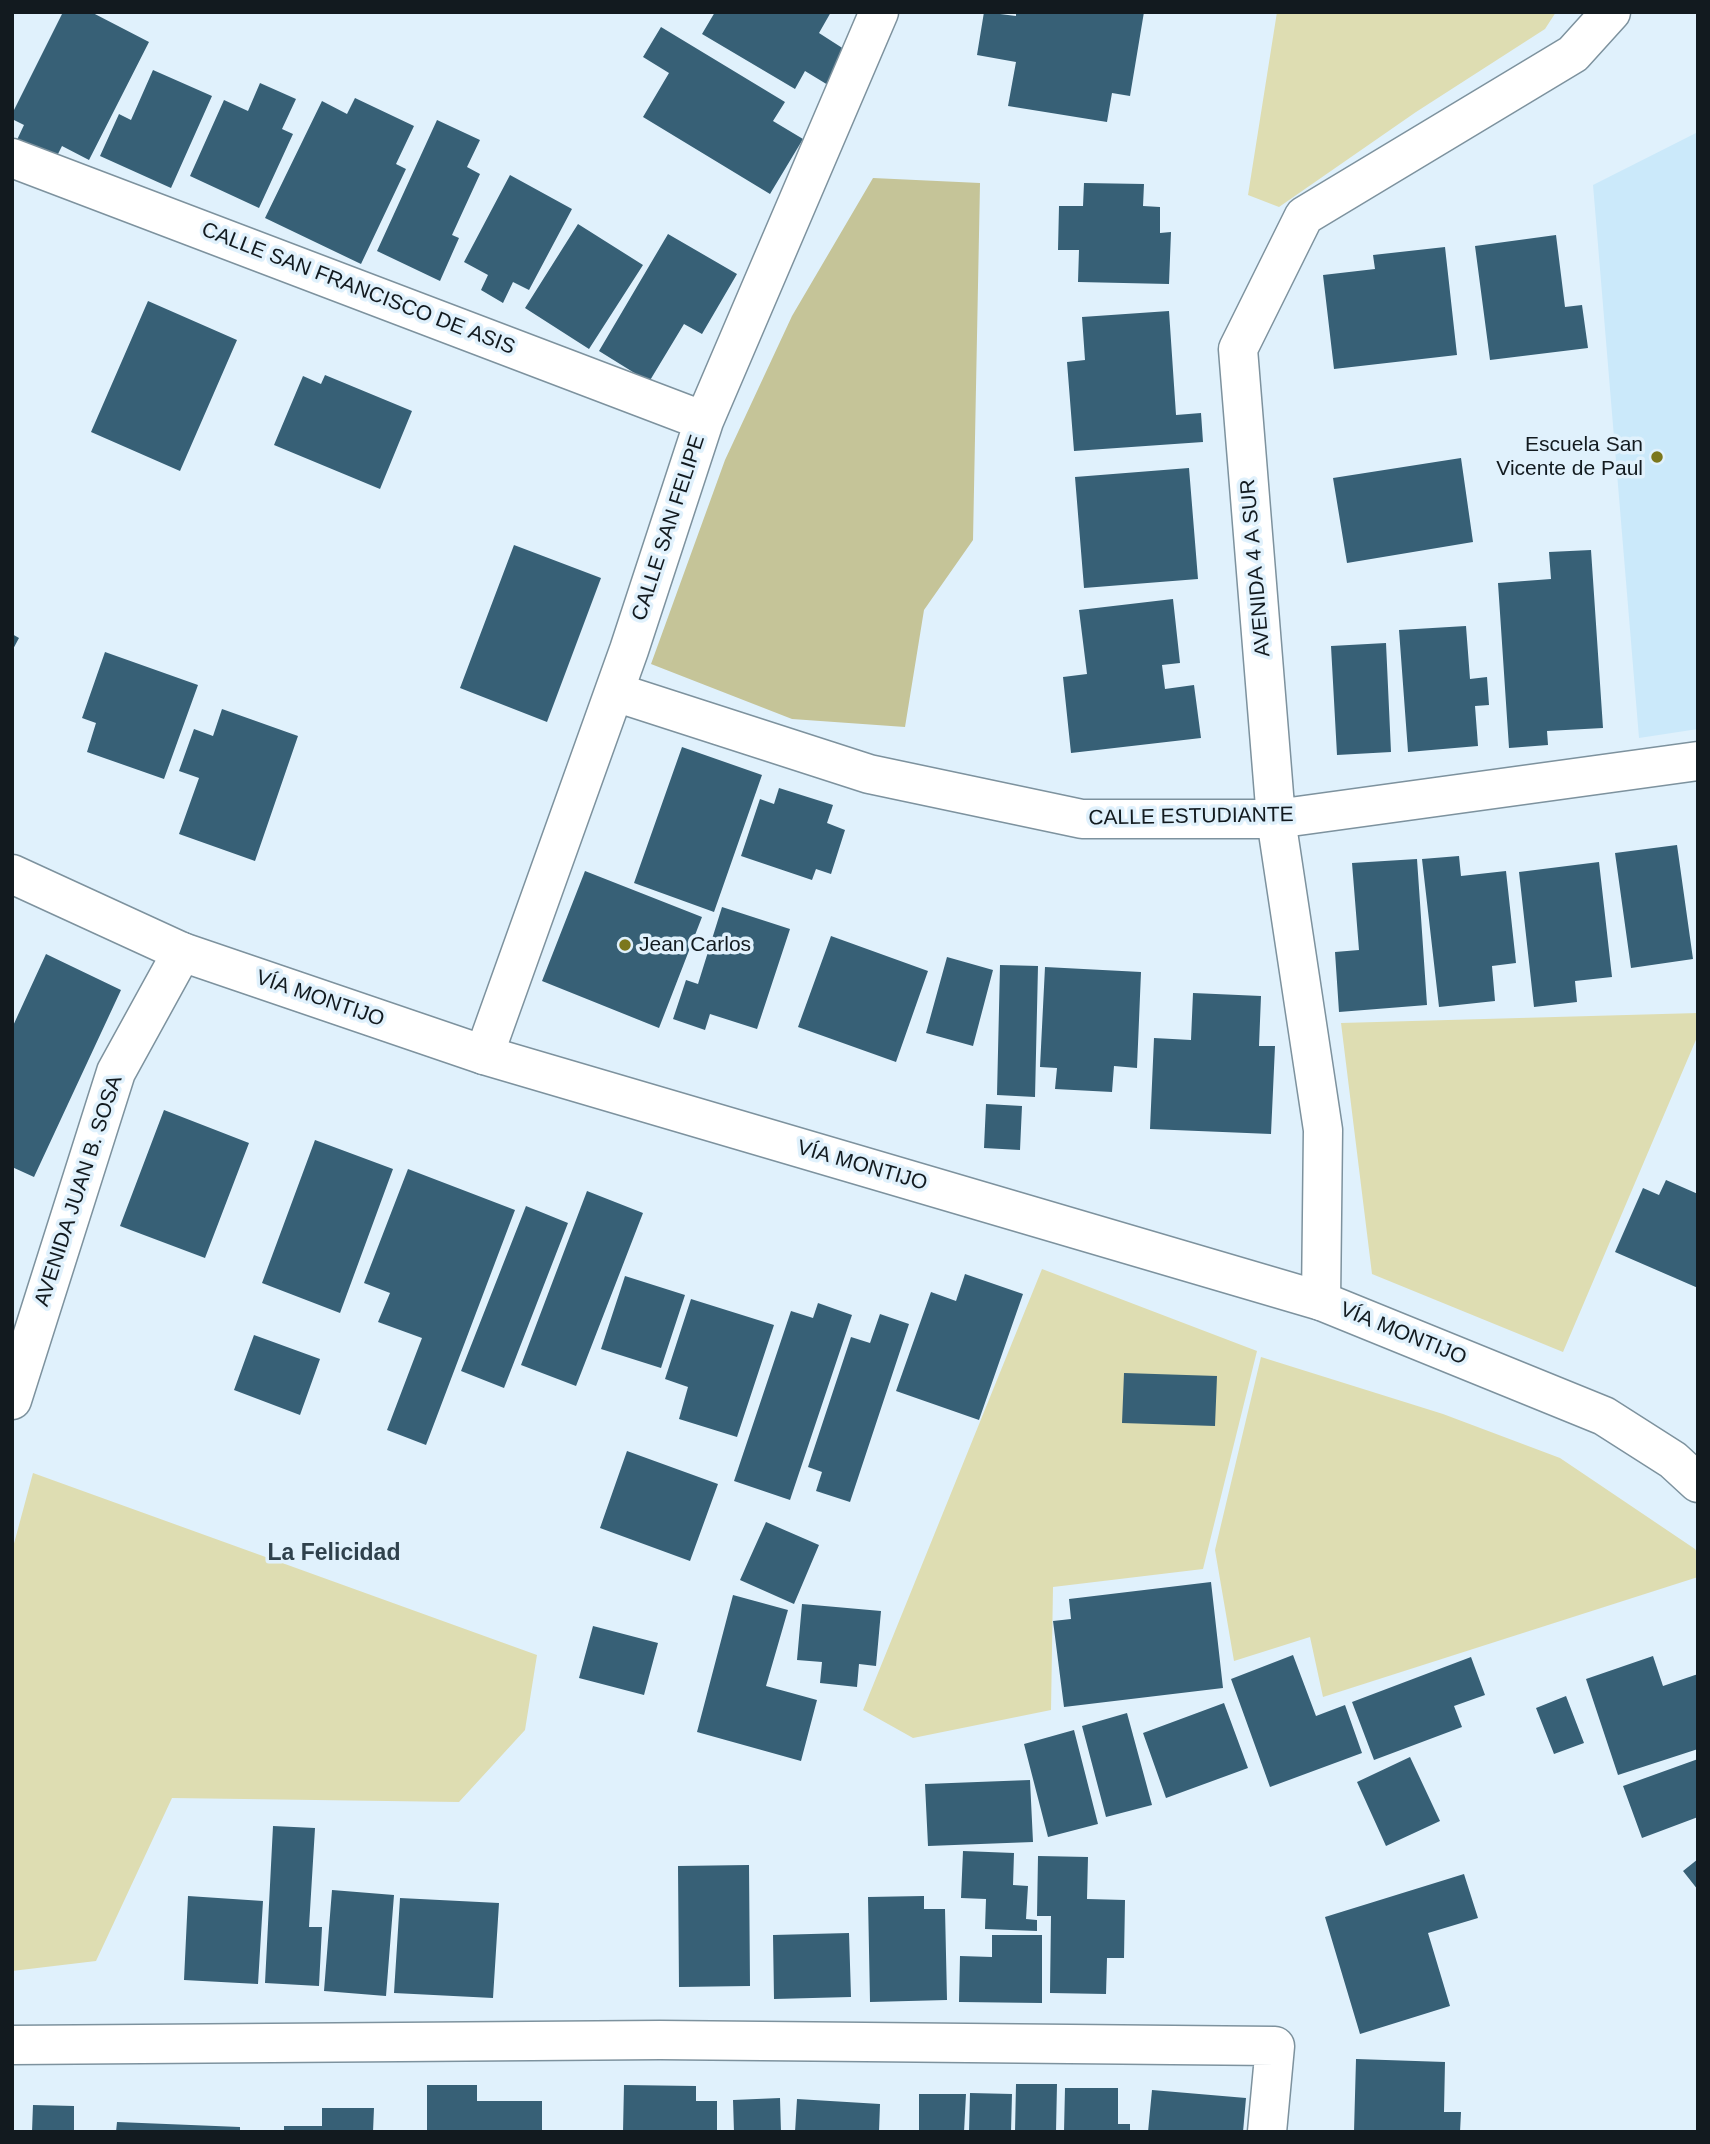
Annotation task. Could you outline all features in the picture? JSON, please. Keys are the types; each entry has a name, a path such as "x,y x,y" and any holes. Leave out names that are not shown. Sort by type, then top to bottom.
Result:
{"street":[{"name":"CALLE SAN FELIPE","path":"484,1055 615,691 704,421 879,12"},
{"name":"AVENIDA 4 A SUR","path":"1321,1301 1323,1130 1276,819 1238,349 1304,216 1573,54 1611,12"},
{"name":"CALLE SAN FRANCISCO DE ASIS","path":"12,158 704,421"},
{"name":"CALLE ESTUDIANTE","path":"615,691 869,774 1082,819 1276,819 1698,761"},
{"name":"VÍA MONTIJO","path":"12,874 182,952 484,1055 1321,1301 1604,1416 1673,1460 1698,1483"},
{"name":"AVENIDA JUAN B. SOSA","path":"12,1399 116,1072 182,952"},
{"path":"12,2045 660,2040 1275,2046 1267,2132"}],"shaded area":[{"name":"Escuela San Vicente de Paul","path":"1698,132 1698,729 1639,738 1593,185"}],"green space":[{"path":"1277,12 1556,12 1545,29 1416,112 1279,207 1248,195"},
{"path":"873,178 980,183 973,540 924,610 905,727 792,719 651,664 725,460 792,316"},
{"path":"1698,1013 1698,1035 1563,1352 1372,1274 1341,1023"},
{"path":"1042,1269 1257,1351 1203,1569 1053,1587 1051,1710 913,1738 863,1710"},
{"path":"1261,1357 1443,1414 1560,1458 1695,1549 1698,1554 1698,1577 1323,1697 1310,1637 1234,1661 1215,1550"},
{"path":"33,1473 537,1655 525,1730 459,1802 172,1798 96,1961 12,1971 12,1551"}],"building":[{"path":"63,12 91,12 149,42 89,160 62,146 54,162 16,142 24,125 12,119 12,114"},
{"path":"715,12 831,12 819,33 847,51 828,85 805,71 795,89 702,34"},
{"path":"984,12 1016,16 1016,12 1144,12 1130,96 1112,93 1107,122 1008,106 1016,62 977,55"},
{"path":"661,27 785,102 773,121 803,139 770,194 643,117 669,73 643,57"},
{"path":"153,70 212,96 171,188 100,156 119,114 131,120"},
{"path":"260,83 296,99 282,129 293,134 259,208 190,176 224,100 248,111"},
{"path":"355,98 414,126 396,164 406,169 361,264 265,218 322,101 347,114"},
{"path":"437,120 480,140 467,167 480,174 452,235 459,238 440,281 377,251"},
{"path":"510,175 572,209 529,290 513,282 503,303 481,290 488,275 464,262"},
{"path":"1084,183 1144,184 1143,206 1160,207 1160,233 1171,232 1169,284 1078,282 1079,250 1058,250 1059,206 1083,206"},
{"path":"578,224 643,265 589,349 525,308"},
{"path":"668,234 737,274 702,334 684,324 649,382 599,351"},
{"path":"1556,235 1565,307 1582,305 1588,348 1490,360 1475,246"},
{"path":"1445,247 1457,355 1334,369 1323,275 1375,269 1373,255"},
{"path":"148,301 237,340 180,471 91,432"},
{"path":"1169,311 1176,415 1201,413 1203,442 1074,451 1067,362 1085,360 1082,317"},
{"path":"325,375 412,411 380,489 274,445 303,376 321,384"},
{"path":"1461,458 1473,542 1347,563 1333,478"},
{"path":"1189,468 1198,579 1084,588 1075,477"},
{"path":"514,545 601,578 547,722 460,688"},
{"path":"1591,550 1603,728 1547,731 1548,745 1509,748 1498,583 1551,579 1549,552"},
{"path":"1173,599 1180,663 1162,665 1165,689 1194,685 1201,738 1071,753 1063,677 1087,674 1079,610"},
{"path":"1466,626 1470,679 1487,677 1489,705 1475,706 1478,746 1408,752 1399,630"},
{"path":"12,634 19,638 12,651"},
{"path":"1386,643 1391,752 1337,755 1331,646"},
{"path":"105,652 198,685 164,779 87,752 96,723 82,718"},
{"path":"222,709 298,736 255,861 179,834 199,778 179,771 194,729 213,736"},
{"path":"682,747 762,775 714,912 634,883"},
{"path":"779,788 833,805 827,823 845,830 831,874 816,869 812,880 741,856 760,799 774,804"},
{"path":"1677,845 1693,959 1631,968 1615,853"},
{"path":"1459,856 1461,876 1506,871 1516,963 1492,966 1495,1001 1439,1007 1422,859"},
{"path":"1417,859 1427,1005 1339,1012 1335,952 1359,950 1352,863"},
{"path":"1599,862 1612,977 1575,981 1577,1002 1534,1007 1519,872"},
{"path":"585,871 702,917 659,1028 542,981"},
{"path":"722,907 790,929 757,1029 710,1014 705,1030 673,1019 686,980 698,984"},
{"path":"831,936 928,971 896,1062 798,1027"},
{"path":"46,954 121,990 34,1177 12,1167 12,1028"},
{"path":"947,957 993,970 973,1046 926,1033"},
{"path":"1000,965 1038,966 1035,1097 997,1095"},
{"path":"1045,967 1141,972 1137,1068 1114,1066 1112,1092 1055,1089 1057,1068 1040,1067"},
{"path":"1193,993 1261,996 1259,1046 1275,1046 1271,1134 1150,1129 1154,1038 1191,1040"},
{"path":"986,1104 1022,1106 1020,1150 984,1148"},
{"path":"164,1110 249,1143 205,1258 120,1226"},
{"path":"315,1140 393,1169 340,1313 262,1283"},
{"path":"408,1169 515,1210 426,1445 387,1430 422,1338 378,1322 390,1293 364,1283"},
{"path":"1666,1180 1698,1194 1698,1288 1615,1252 1643,1188 1659,1195"},
{"path":"587,1191 643,1213 576,1386 521,1365"},
{"path":"526,1206 568,1223 504,1388 461,1371"},
{"path":"965,1274 1023,1294 979,1420 896,1391 931,1292 956,1301"},
{"path":"625,1276 685,1295 661,1368 601,1349"},
{"path":"691,1299 774,1325 737,1437 679,1419 688,1387 665,1379"},
{"path":"818,1303 852,1315 790,1500 734,1481 791,1311 813,1318"},
{"path":"880,1314 909,1324 850,1502 816,1491 822,1472 808,1467 851,1337 870,1343"},
{"path":"254,1335 320,1359 300,1415 234,1390"},
{"path":"1124,1373 1217,1376 1215,1426 1122,1423"},
{"path":"627,1451 718,1484 690,1561 600,1528"},
{"path":"766,1522 819,1545 794,1604 740,1580"},
{"path":"1211,1582 1223,1688 1064,1707 1053,1621 1071,1619 1069,1599"},
{"path":"733,1595 788,1610 766,1686 817,1700 801,1761 697,1732"},
{"path":"802,1604 881,1611 876,1666 859,1664 857,1687 820,1683 822,1662 797,1660"},
{"path":"593,1626 658,1643 644,1695 579,1678"},
{"path":"1293,1655 1316,1716 1345,1705 1362,1753 1270,1787 1231,1679"},
{"path":"1653,1656 1663,1686 1698,1674 1698,1749 1618,1775 1586,1679"},
{"path":"1471,1657 1485,1695 1454,1706 1462,1727 1374,1760 1352,1702"},
{"path":"1566,1696 1584,1743 1554,1754 1536,1708"},
{"path":"1224,1703 1248,1768 1166,1798 1143,1733"},
{"path":"1127,1713 1152,1805 1106,1817 1082,1726"},
{"path":"1074,1730 1098,1824 1048,1837 1024,1744"},
{"path":"1410,1757 1440,1821 1386,1846 1357,1782"},
{"path":"1698,1759 1698,1817 1642,1838 1623,1786"},
{"path":"1030,1780 1033,1842 928,1846 925,1784"},
{"path":"273,1826 315,1828 309,1927 322,1927 319,1986 265,1983"},
{"path":"963,1851 1014,1853 1013,1885 1028,1886 1026,1919 1037,1920 1037,1931 985,1929 986,1899 961,1898"},
{"path":"1038,1856 1088,1857 1087,1899 1125,1900 1124,1958 1107,1958 1106,1994 1050,1993 1051,1916 1037,1916"},
{"path":"1698,1859 1698,1890 1683,1871"},
{"path":"749,1865 750,1986 679,1987 678,1866"},
{"path":"1464,1874 1478,1918 1428,1933 1450,2006 1360,2034 1325,1917"},
{"path":"332,1890 394,1895 386,1996 324,1991"},
{"path":"188,1896 263,1901 258,1984 184,1980"},
{"path":"924,1896 924,1909 945,1909 947,2000 870,2002 868,1897"},
{"path":"400,1898 499,1903 493,1998 394,1993"},
{"path":"849,1933 851,1997 774,1999 773,1935"},
{"path":"992,1935 1042,1935 1042,2003 959,2002 960,1956 992,1957"},
{"path":"1356,2059 1445,2062 1444,2112 1461,2112 1460,2132 1354,2132"},
{"path":"1016,2084 1057,2084 1056,2132 1015,2132"},
{"path":"427,2085 477,2085 477,2101 542,2101 542,2132 427,2132"},
{"path":"624,2085 696,2086 696,2101 717,2101 717,2132 623,2132"},
{"path":"1065,2088 1118,2088 1118,2124 1130,2124 1130,2132 1064,2132"},
{"path":"1152,2090 1246,2098 1243,2132 1148,2132"},
{"path":"970,2093 1012,2094 1011,2132 969,2132"},
{"path":"919,2094 966,2094 964,2132 919,2132"},
{"path":"780,2098 781,2132 734,2132 733,2100"},
{"path":"797,2099 880,2104 879,2132 795,2132"},
{"path":"33,2105 74,2106 74,2132 32,2132"},
{"path":"322,2108 374,2108 373,2132 284,2132 284,2126 322,2126"},
{"path":"117,2122 240,2127 240,2132 116,2132"}],"place":[{"name":"Escuela San Vicente de Paul","path":"1657,457"},
{"name":"Jean Carlos","path":"625,945"}],"district":[{"name":"La Felicidad","path":"334,1554"}]}
